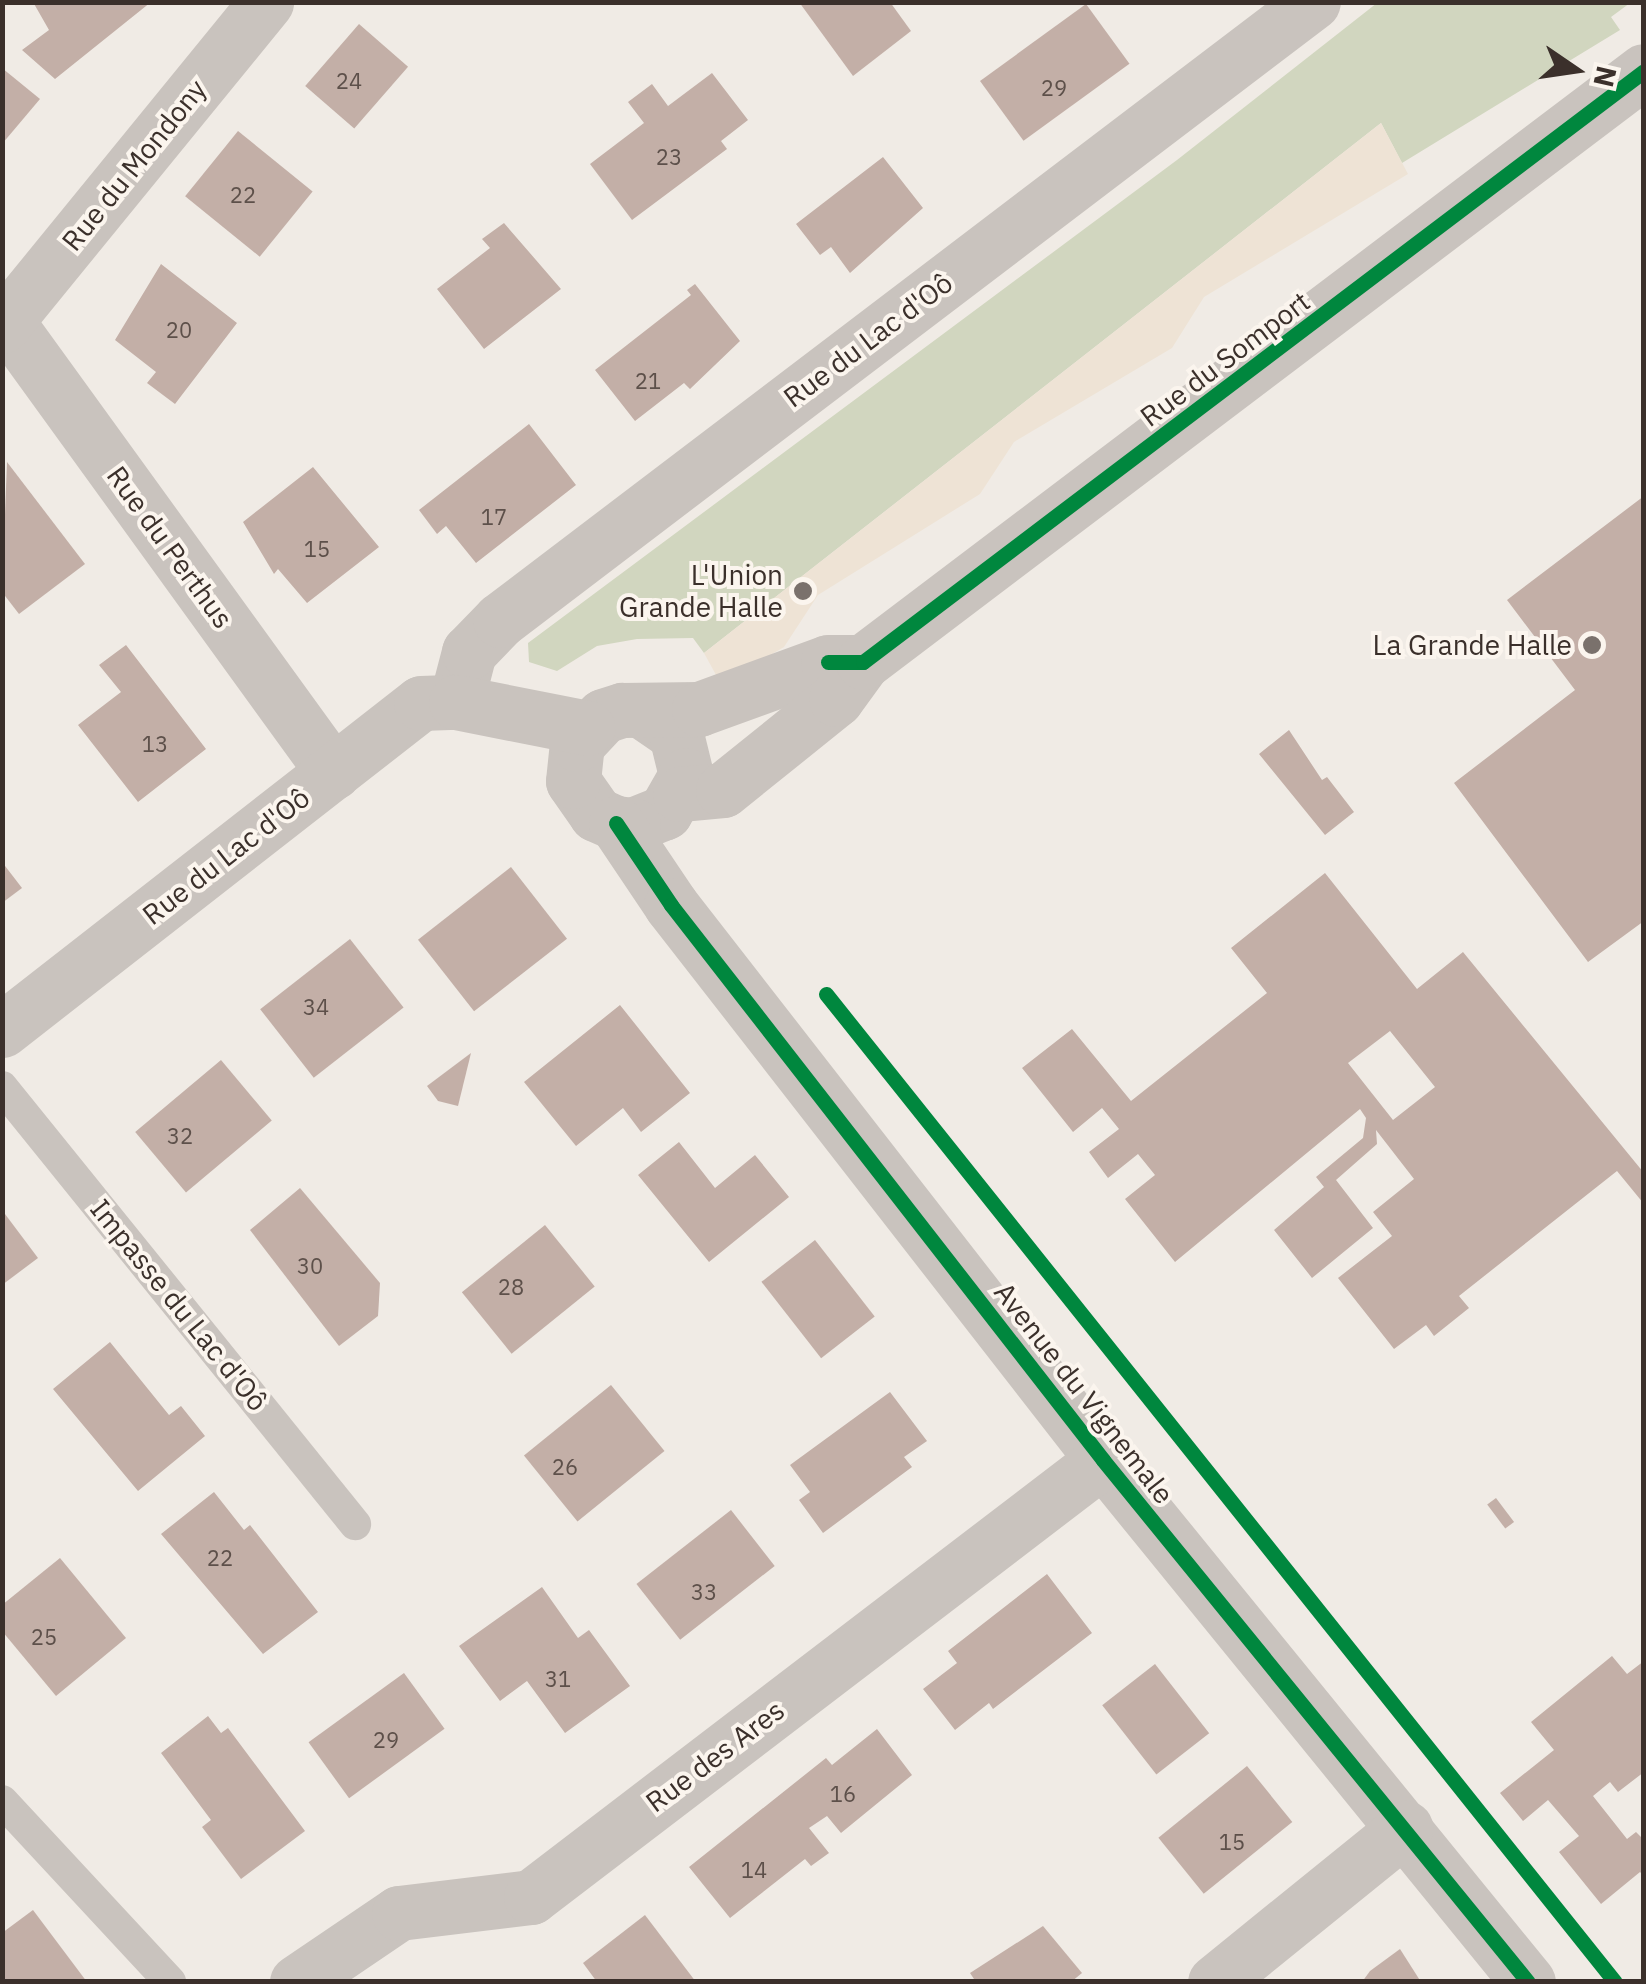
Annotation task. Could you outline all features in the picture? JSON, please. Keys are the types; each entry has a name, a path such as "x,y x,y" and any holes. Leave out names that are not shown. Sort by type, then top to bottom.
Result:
{"street":[{"name":"Rue du Mondony","path":"5,324 266,2"},
{"name":"Rue du Lac d'Oô","path":"472,708 470,652 500,620 1313,2"},
{"name":"Rue du Somport","path":"654,810 723,790 836,698 863,662 1644,71"},
{"name":"Rue du Perthus","path":"5,324 333,772"},
{"path":"641,710 669,726 685,753 654,810 582,800 573,781 572,762 587,728 622,710 699,709 828,662 863,662"},
{"name":"Rue du Lac d'Oô","path":"2,1030 421,703 587,728"},
{"path":"472,708 573,781"},
{"name":"Avenue du Vignemale","path":"654,810 671,905 1103,1460 1528,1982"},
{"name":"Rue des Ares","path":"297,1982 399,1913 531,1896 1103,1460"},
{"path":"1215,1982 1405,1828"}],"lane":[{"name":"Impasse du Lac d'Oô","path":"2,1087 355,1524"},
{"path":"2,1801 170,1982"}],"green space":[{"path":"1377,3 1630,3 1611,17 1620,30 1402,163 1381,123 704,653 693,638 637,639 597,646 557,671 529,662 528,643 1177,160"}],"shaded area":[{"path":"1381,123 1408,174 1204,297 1172,348 1014,442 980,494 818,595 784,647 721,684 704,653"}],"building":[{"path":"33,2 151,2 55,79 22,50 49,30"},
{"path":"799,2 890,2 911,31 853,76"},
{"path":"1086,4 1129,64 1024,141 980,81"},
{"path":"359,24 408,67 354,129 305,86"},
{"path":"2,68 40,99 2,144"},
{"path":"712,73 748,120 721,141 727,149 632,220 590,164 644,123 628,102 652,84 668,106"},
{"path":"238,131 313,191 260,257 185,196"},
{"path":"883,157 923,208 850,273 831,247 820,255 796,224"},
{"path":"504,223 561,289 484,349 437,289 490,248 482,239"},
{"path":"161,264 237,323 175,404 147,383 156,372 115,340"},
{"path":"695,284 740,341 690,389 684,383 635,421 595,370 691,295 687,290"},
{"path":"529,424 576,485 476,563 446,526 437,534 419,510"},
{"path":"7,462 85,564 19,614 2,592"},
{"path":"313,467 379,547 307,603 278,569 274,574 243,522"},
{"path":"1644,496 1644,921 1588,962 1454,783 1575,690 1507,600"},
{"path":"126,645 206,749 138,802 78,725 121,692 99,665"},
{"path":"1289,730 1322,780 1327,777 1354,812 1325,835 1259,754"},
{"path":"2,862 22,888 2,903"},
{"path":"511,867 567,939 474,1011 418,940"},
{"path":"1325,873 1417,989 1463,952 1644,1173 1644,1204 1617,1171 1459,1296 1469,1308 1434,1336 1426,1325 1394,1349 1338,1278 1392,1236 1373,1212 1414,1179 1376,1130 1377,1144 1336,1180 1373,1228 1312,1278 1274,1230 1324,1187 1316,1177 1363,1138 1366,1118 1360,1109 1175,1262 1125,1199 1155,1175 1138,1154 1108,1178 1089,1152 1119,1129 1102,1108 1073,1132 1022,1068 1072,1029 1131,1101 1267,993 1231,948","holes":["1390,1031 1435,1087 1393,1120 1348,1063"]},
{"path":"350,939 404,1008 314,1078 260,1009"},
{"path":"620,1005 690,1093 641,1132 623,1108 576,1146 524,1082"},
{"path":"471,1053 458,1106 438,1101 427,1086"},
{"path":"221,1060 272,1121 186,1193 135,1132"},
{"path":"679,1142 715,1188 755,1155 789,1197 709,1262 638,1175"},
{"path":"300,1188 380,1283 378,1316 339,1346 250,1230"},
{"path":"2,1210 38,1258 2,1285"},
{"path":"545,1225 595,1286 512,1354 462,1292"},
{"path":"815,1240 875,1316 821,1358 761,1282"},
{"path":"110,1342 169,1415 181,1406 205,1436 138,1491 53,1389"},
{"path":"611,1385 664,1451 577,1522 524,1455"},
{"path":"890,1392 927,1441 904,1457 912,1467 823,1533 799,1500 810,1492 790,1465"},
{"path":"214,1492 244,1530 250,1525 318,1612 263,1654 161,1534"},
{"path":"1496,1498 1514,1522 1505,1529 1487,1505"},
{"path":"731,1510 775,1566 680,1640 636,1584"},
{"path":"60,1558 126,1638 56,1696 2,1631 2,1605"},
{"path":"1047,1574 1092,1633 993,1709 989,1703 955,1730 923,1689 957,1663 948,1651"},
{"path":"542,1587 578,1638 589,1630 630,1686 565,1733 527,1681 500,1701 459,1646"},
{"path":"1612,1656 1627,1674 1644,1661 1644,1772 1618,1792 1610,1782 1593,1796 1627,1839 1636,1832 1644,1840 1644,1876 1640,1872 1601,1904 1559,1852 1579,1836 1548,1800 1523,1821 1500,1793 1554,1750 1531,1722"},
{"path":"1155,1664 1209,1733 1156,1775 1102,1705"},
{"path":"404,1673 445,1729 349,1798 309,1742"},
{"path":"208,1716 221,1733 228,1728 305,1831 241,1879 202,1827 211,1820 161,1753"},
{"path":"877,1729 912,1775 841,1833 827,1816 809,1828 829,1853 811,1866 805,1859 730,1918 689,1867 826,1758 832,1765"},
{"path":"1247,1766 1292,1822 1204,1894 1158,1838"},
{"path":"33,1910 87,1982 2,1982 2,1933"},
{"path":"645,1915 696,1982 597,1982 583,1963"},
{"path":"1043,1926 1082,1973 1071,1982 976,1982 970,1973"},
{"path":"1400,1949 1421,1982 1362,1982 1370,1971"}],"cycle path":[{"path":"828,662 863,662 1644,71"},
{"path":"616,823 671,905 1103,1460 1528,1982"},
{"path":"826,994 1615,1982"}],"place":[{"name":"L'Union Grande Halle","path":"803,591"},
{"name":"La Grande Halle","path":"1592,645"}]}
